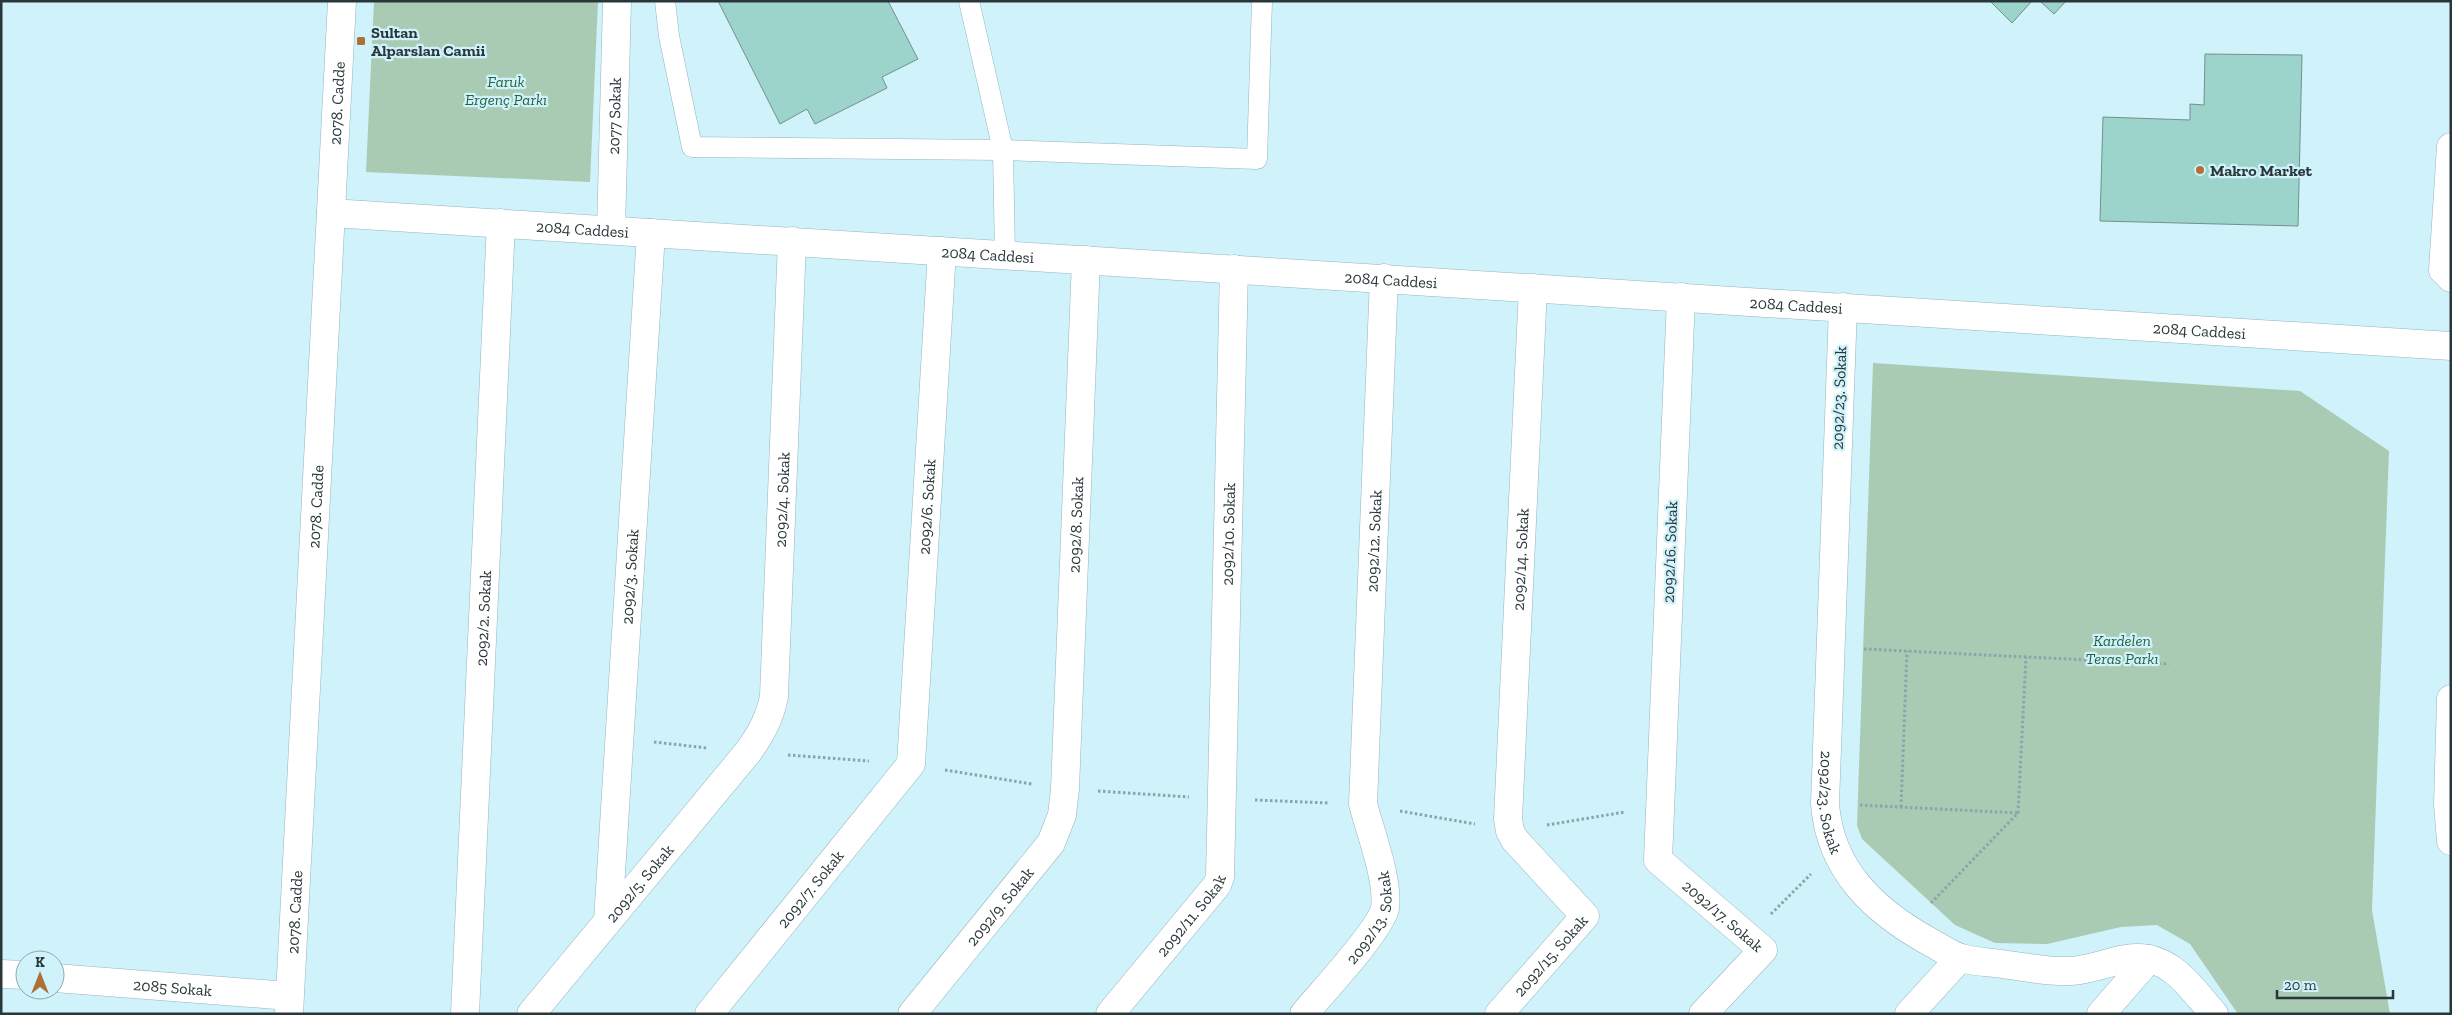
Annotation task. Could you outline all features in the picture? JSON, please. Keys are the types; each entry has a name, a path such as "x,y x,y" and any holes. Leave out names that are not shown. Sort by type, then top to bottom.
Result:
{"street":[{"name":"2078. Cadde","path":"289,1005 342,1"},
{"name":"2077 Sokak","path":"611,230 617,1"},
{"path":"2451,147 2444,270 2451,278"},
{"name":"2084 Caddesi","path":"331,213 2451,346"},
{"name":"2092/2. Sokak","path":"465,1014 501,223"},
{"name":"2092/3. Sokak","path":"608,921 651,233"},
{"name":"2092/4. Sokak","path":"748,752 766,725 774,696 792,241"},
{"name":"2092/6. Sokak","path":"911,764 942,251"},
{"name":"2092/8. Sokak","path":"1065,789 1086,260"},
{"name":"2092/10. Sokak","path":"1222,799 1234,269"},
{"name":"2092/12. Sokak","path":"1363,804 1384,278"},
{"name":"2092/14. Sokak","path":"1510,831 1508,819 1533,288"},
{"name":"2092/16. Sokak","path":"1660,806 1680,297"},
{"name":"2092/23. Sokak","path":"1843,307 1825,804 1827,827 1835,851 1865,894 1906,928 1960,958 2070,972 2135,958 2149,959 2162,963 2176,972 2214,1014"},
{"path":"2451,699 2448,804 2451,841"},
{"name":"2092/5. Sokak","path":"531,1014 748,752"},
{"name":"2092/7. Sokak","path":"709,1014 911,764"},
{"name":"2092/9. Sokak","path":"912,1014 1051,843 1062,815 1065,789"},
{"name":"2092/11. Sokak","path":"1110,1014 1217,885 1222,867 1222,799"},
{"name":"2092/13. Sokak","path":"1304,1014 1377,927 1384,908 1385,887 1363,804"},
{"name":"2092/17. Sokak","path":"1660,806 1658,860 1762,950 1703,1014"},
{"name":"2092/15. Sokak","path":"1498,1014 1585,916 1515,840 1510,831"},
{"path":"1909,1014 1960,958"},
{"path":"2101,1014 2149,959"},
{"path":"1,974 15,975"},
{"name":"2085 Sokak","path":"65,979 289,1005"}],"lane":[{"path":"665,1 668,36 692,147 1003,150 1257,159 1262,1"},
{"path":"969,1 1003,150 1005,255"}],"path":[{"path":"1831,648 2169,664"},
{"path":"1901,807 1907,651"},
{"path":"1906,928 2018,813 2026,657"},
{"path":"620,738 748,752 911,764 1065,789 1222,799 1363,804 1510,831 1660,806"},
{"path":"1825,804 2018,813"},
{"path":"1747,937 1835,851"}],"green space":[{"name":"Faruk Ergenç Parkı","path":"374,1 598,1 590,182 366,172"},
{"name":"Kardelen Teras Parkı","path":"1873,363 2300,391 2389,451 2372,910 2390,1014 2238,1014 2190,944 2157,925 2121,927 2047,944 1995,943 1955,925 1862,839 1857,825"}],"building":[{"path":"718,1 888,1 918,59 882,77 887,88 815,124 807,109 780,124"},
{"path":"1990,1 2032,1 2012,23"},
{"path":"2040,1 2066,1 2054,14"},
{"name":"Makro Market","path":"2205,54 2302,55 2298,226 2100,221 2103,117 2190,120 2190,104 2204,105"}],"place":[{"name":"Sultan Alparslan Camii","path":"361,41"},
{"name":"Makro Market","path":"2200,170"}]}
